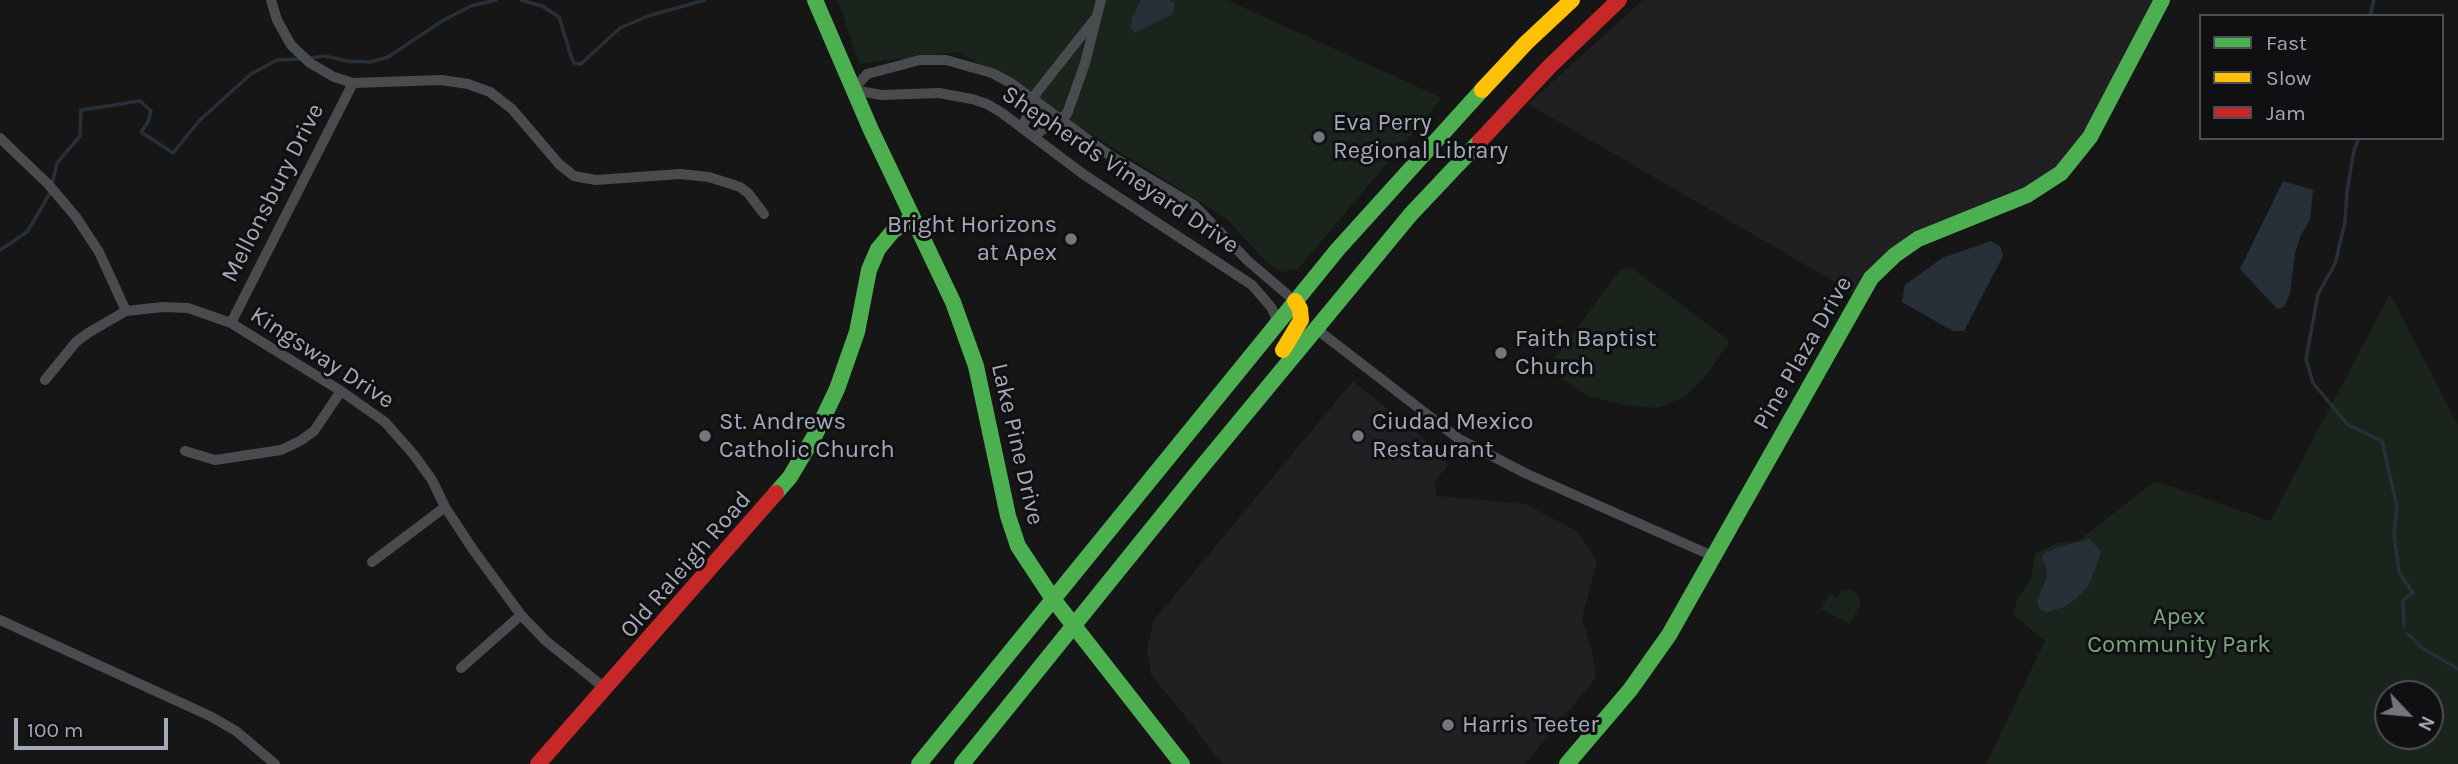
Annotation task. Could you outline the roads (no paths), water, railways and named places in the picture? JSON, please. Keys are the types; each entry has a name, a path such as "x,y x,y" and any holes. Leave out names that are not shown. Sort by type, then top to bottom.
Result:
{"main road":[{"path":"815,0 912,219"},
{"path":"919,764 1338,250 1526,43 1572,0"},
{"path":"962,764 1315,328 1411,214 1549,67 1619,0"},
{"name":"Pine Plaza Drive","path":"1567,764 1645,669 1674,627 1871,278 1895,255 1918,239 2027,195 2061,173 2090,137 2162,0"},
{"path":"1315,328 1311,314 1313,301 1401,180"},
{"name":"Lake Pine Drive","path":"912,219 953,302 976,366 1015,538 1052,599 1182,764"},
{"name":"Old Raleigh Road","path":"538,764 768,506 799,465 826,415 849,356 869,270 893,231 912,219"},
{"path":"1235,428 1238,411 1294,335 1301,320 1300,309 1295,301"}],"street":[{"path":"271,0 283,33 300,55 327,74 353,83 441,80 468,84 490,93 512,109 559,164 574,176 596,180 680,174 709,177 740,187 764,214"},
{"path":"1033,136 1067,114 1085,63 1101,0"},
{"path":"1022,128 1033,99 1095,18"},
{"name":"Shepherds Vineyard Drive","path":"853,90 867,74 879,69 930,59 964,64 992,73 1033,99 1108,154 1194,205 1248,261 1295,301"},
{"name":"Mellonsbury Drive","path":"231,323 353,83"},
{"name":"Shepherds Vineyard Drive","path":"853,90 882,94 939,93 987,104 1083,174 1252,285 1276,317 1272,330"},
{"path":"0,138 48,184 76,218 99,252 126,311"},
{"name":"Kingsway Drive","path":"45,380 76,342 126,311 163,307 188,308 231,323 341,391 385,422 432,480 445,507 521,615 546,641 606,689"},
{"path":"1315,328 1459,439 1527,474 1715,557"},
{"path":"185,451 215,460 281,450 300,442 314,431 341,391"},
{"path":"372,562 445,507"},
{"path":"461,668 521,615"},
{"path":"0,620 210,716 236,732 275,764"}],"waterway":[{"path":"309,58 325,56 370,62 388,57 442,21 471,6 496,0"},
{"path":"521,0 542,6 559,17 572,59 574,63 581,64 620,28 648,16 705,0"},
{"path":"2370,14 2374,0"},
{"path":"52,185 57,163 80,136 81,110 140,101 151,111 141,132 173,153 200,120 251,74 277,60 301,59"},
{"path":"2358,140 2354,150 2345,222 2335,264 2318,294 2306,359 2313,383 2348,425 2382,441 2397,507 2394,535 2399,572 2413,593 2403,600 2404,626"},
{"path":"0,250 27,232 50,193"},
{"path":"2408,634 2422,648 2458,669"}],"place":[{"name":"Eva Perry Regional Library","path":"1319,137"},
{"name":"Bright Horizons at Apex","path":"1071,239"},
{"name":"Faith Baptist Church","path":"1501,353"},
{"name":"St. Andrews Catholic Church","path":"705,436"},
{"name":"Ciudad Mexico Restaurant","path":"1358,436"},
{"name":"Harris Teeter","path":"1448,725"}],"park label":[{"name":"Apex Community Park","path":"2179,631"}]}
